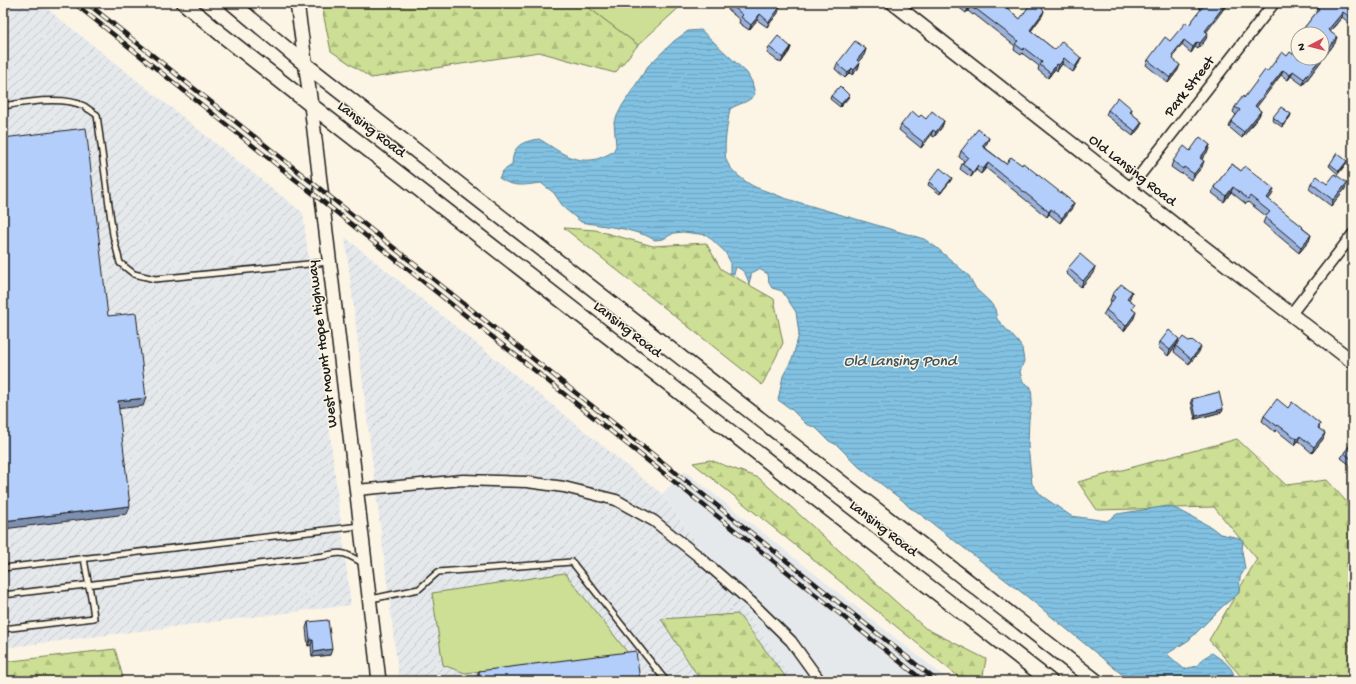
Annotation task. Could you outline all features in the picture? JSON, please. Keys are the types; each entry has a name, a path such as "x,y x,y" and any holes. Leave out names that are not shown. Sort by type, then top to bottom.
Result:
{"main road":[{"name":"Lansing Road","path":"184,3 311,105 1050,681"},
{"name":"Lansing Road","path":"232,3 306,65 1096,681"}],"street":[{"name":"West Mount Hope Highway","path":"297,3 330,262 379,681"},
{"name":"Old Lansing Road","path":"893,3 1129,189 1353,362"},
{"name":"Park Street","path":"1129,189 1274,3"},
{"path":"1291,314 1353,234"},
{"path":"357,490 463,480 527,482 564,487 616,500 654,521 752,602 791,641 820,681"}],"lane":[{"path":"3,106 15,103 57,100 83,106 97,115 112,235 120,264 134,274 155,280 330,262"},
{"path":"3,568 361,526"},
{"path":"3,595 88,586 324,556 336,553 346,553 366,565"},
{"path":"3,629 94,618 84,558"},
{"path":"370,599 419,589 438,572 572,562 666,681"}],"shaded area":[{"path":"3,3 40,3 303,213 351,605 3,648"},
{"path":"345,237 662,494 795,681 399,681"},
{"path":"685,471 950,681 795,681 662,494"}],"green space":[{"path":"348,3 585,3 585,5 638,45 615,73 539,52 371,78 331,51 322,8"},
{"path":"585,3 684,3 638,45 585,5"},
{"path":"564,228 595,230 653,246 706,243 721,269 774,299 783,343 762,385"},
{"path":"1237,439 1286,485 1327,480 1353,509 1353,681 1245,681 1209,640 1257,559 1214,507 1097,510 1078,482"},
{"path":"710,460 759,478 925,628 986,659 982,681 964,681 693,463"},
{"path":"565,573 628,653 465,673 443,665 432,593"},
{"path":"738,614 785,676 785,681 701,681 661,619"},
{"path":"115,649 124,681 3,681 3,662"}],"water":[{"name":"Old Lansing Pond","path":"701,30 747,73 752,82 755,94 747,101 730,109 725,151 727,162 735,173 755,187 784,198 924,239 937,248 969,276 976,289 990,302 995,309 997,319 1022,348 1024,361 1020,372 1023,382 1031,387 1032,400 1029,419 1028,446 1032,484 1042,496 1071,516 1107,521 1117,514 1168,506 1181,511 1211,527 1220,534 1243,540 1242,551 1245,569 1240,577 1239,593 1223,606 1189,640 1167,654 1184,669 1197,666 1202,659 1212,653 1224,661 1233,671 1235,681 1154,681 1151,679 1134,680 1124,676 1025,595 916,511 910,508 902,500 859,467 837,445 829,441 816,428 806,424 791,409 778,400 783,376 793,357 799,334 796,312 782,291 772,288 769,283 768,274 759,269 752,273 749,283 747,277 739,268 736,267 734,274 730,273 730,261 725,252 707,235 683,232 674,233 663,239 655,240 645,235 624,229 581,222 564,208 554,193 541,183 514,185 499,178 503,171 512,165 516,149 523,143 533,140 539,139 563,154 576,159 596,159 613,152 616,146 614,122 622,106 648,66 674,41 688,31"}],"building":[{"path":"774,3 780,7 769,22 760,14 751,25 741,17 743,15 730,4"},
{"path":"961,3 1009,3 1006,7 1020,19 1031,3 1039,3 1043,7 1042,9 1044,11 1030,30 1055,50 1062,41 1081,58 1075,67 1064,58 1050,73 1040,65 1042,62 1024,48 1023,50 1015,44 1018,41 976,9 975,10 970,6 968,8"},
{"path":"1201,3 1226,3 1205,31 1208,33 1200,43 1197,42 1193,47 1184,40 1172,55 1174,57 1173,59 1180,65 1170,78 1148,60 1165,37 1170,41 1186,22 1189,25 1204,5"},
{"path":"1321,3 1352,3 1353,19 1343,12 1330,28 1330,26 1306,26 1319,9 1317,7"},
{"path":"1330,32 1337,37 1330,46"},
{"path":"778,36 791,47 783,58 769,47"},
{"path":"855,41 866,49 857,60 860,63 854,70 852,68 848,73 837,64"},
{"path":"1282,52 1287,56 1290,52 1290,66 1315,66 1304,79 1293,71 1290,75 1283,70 1255,106 1261,111 1244,132 1231,122 1240,110 1235,107 1243,96 1244,98 1265,70 1267,72"},
{"path":"840,86 849,95 841,104 831,96"},
{"path":"1118,97 1132,109 1130,112 1142,122 1135,131 1108,110"},
{"path":"1281,107 1291,114 1283,125 1273,117"},
{"path":"912,111 919,117 921,115 926,119 932,111 944,121 936,132 933,130 923,142 901,125"},
{"path":"86,128 108,316 136,313 146,398 118,401 130,506 3,521 3,138"},
{"path":"978,129 989,138 982,146 1006,164 1011,157 1022,165 1023,163 1074,203 1062,218 1051,209 1049,212 988,163 983,169 978,165 973,172 962,164 968,157 961,151"},
{"path":"1200,137 1210,145 1200,158 1204,161 1194,174 1184,167 1183,169 1173,161 1184,146 1190,151"},
{"path":"1337,153 1347,161 1339,171 1330,164"},
{"path":"1232,164 1241,171 1245,166 1274,189 1267,198 1311,235 1301,247 1265,217 1270,212 1250,196 1248,199 1233,187 1226,196 1214,187"},
{"path":"940,168 952,178 941,192 929,182"},
{"path":"1335,174 1347,183 1333,200 1311,183 1317,176 1327,184"},
{"path":"1080,254 1095,267 1083,281 1068,268"},
{"path":"1121,284 1132,292 1127,298 1135,304 1132,309 1136,312 1126,326 1106,310 1115,297 1112,295"},
{"path":"1169,330 1179,339 1170,350 1160,342"},
{"path":"1183,337 1190,342 1192,340 1201,347 1191,359 1176,346"},
{"path":"1219,392 1223,409 1196,416 1192,399"},
{"path":"1277,399 1288,408 1292,402 1320,424 1318,428 1325,433 1314,447 1300,436 1297,439 1264,416"},
{"path":"1353,441 1353,460 1344,453"},
{"path":"328,620 332,649 314,652 313,640 310,640 308,622"},
{"path":"636,651 640,681 480,681 479,671"}],"railway":[{"path":"74,3 924,681"},
{"path":"87,3 937,681"}]}
